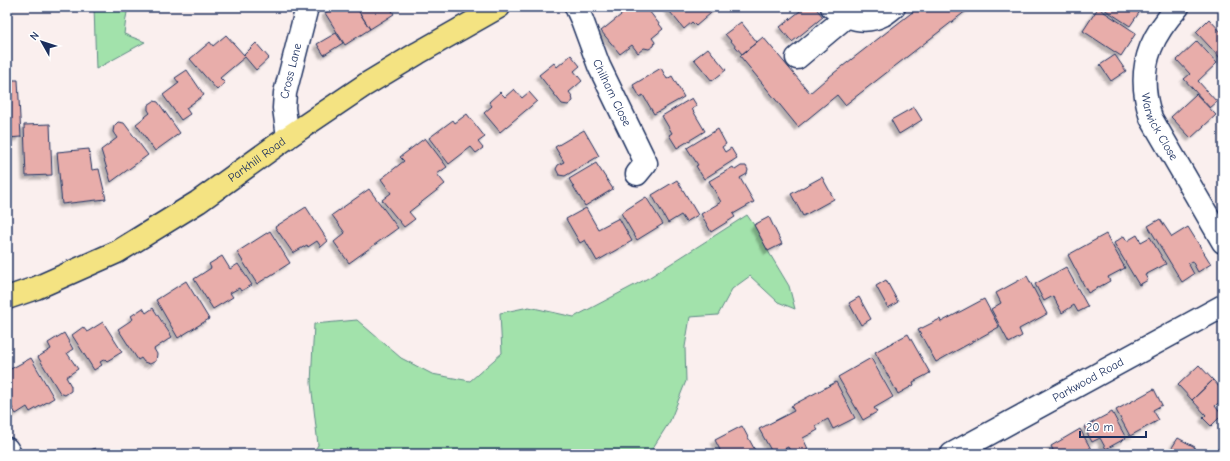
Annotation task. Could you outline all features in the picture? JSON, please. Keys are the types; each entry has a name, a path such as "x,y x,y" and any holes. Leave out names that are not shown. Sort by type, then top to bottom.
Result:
{"main road":[{"name":"Parkhill Road","path":"7,298 36,288 117,252 198,202 288,137 365,85 499,7"}],"street":[{"name":"Cross Lane","path":"288,137 284,108 285,93 307,7"},
{"name":"Chilham Close","path":"576,7 599,66 646,163 637,174"},
{"path":"797,58 839,12 855,19 876,18 884,15 894,7"},
{"name":"Warwick Close","path":"1178,7 1162,27 1152,43 1144,76 1146,97 1151,118 1223,242"},
{"name":"Parkwood Road","path":"952,454 1223,306"},
{"path":"7,449 10,454"}],"green space":[{"path":"94,7 128,7 124,34 145,42 96,69"},
{"path":"747,215 789,286 795,309 778,302 750,276 732,289 718,315 690,317 685,347 686,381 670,421 649,454 312,454 318,445 311,383 314,324 357,320 401,358 432,374 470,381 502,353 500,313 529,307 574,317 650,277"}],"building":[{"path":"334,7 356,7 370,29 345,45 325,13"},
{"path":"356,7 390,7 394,14 370,29"},
{"path":"631,7 646,7 663,29 652,38 655,42 654,46 649,49 644,48 638,53 632,45 620,54 601,31"},
{"path":"666,7 718,7 696,26 692,22 684,29"},
{"path":"805,7 815,7 823,17 792,42 780,27"},
{"path":"919,7 971,7 845,105 837,95 798,127 740,56 763,37 810,93"},
{"path":"1101,7 1143,7 1130,26"},
{"path":"1098,8 1136,33 1121,56 1083,31"},
{"path":"1209,19 1223,34 1223,61 1196,32"},
{"path":"741,22 757,42 742,54 725,34"},
{"path":"336,33 343,43 324,55 317,44"},
{"path":"226,35 244,55 256,43 269,58 256,70 245,57 220,78 225,83 217,90 190,59 210,42 213,46"},
{"path":"1197,41 1217,63 1198,81 1217,102 1210,108 1184,79 1190,74 1177,60"},
{"path":"708,48 726,70 712,81 694,59"},
{"path":"571,55 580,66 574,71 582,81 569,92 573,101 568,105 562,104 539,75 554,63 557,67"},
{"path":"1115,55 1126,71 1111,81 1100,65"},
{"path":"661,68 667,79 672,76 684,97 654,114 643,95 640,97 633,85"},
{"path":"187,70 204,95 186,108 190,114 181,120 163,95 179,83 175,78"},
{"path":"7,80 18,80 21,137 7,138"},
{"path":"514,89 522,98 529,92 537,101 500,132 484,113 492,106 489,102 500,92 505,97"},
{"path":"1196,94 1216,115 1191,138 1171,117"},
{"path":"692,98 697,106 692,109 705,131 677,148 669,135 672,133 662,116"},
{"path":"154,101 158,102 180,133 155,151 136,124 150,113 148,110 148,105"},
{"path":"914,107 922,120 899,134 891,120"},
{"path":"467,114 485,137 478,142 483,148 476,153 471,147 449,164 429,138 453,120 455,123"},
{"path":"118,122 124,123 148,155 111,182 101,150 117,138 113,132 114,126"},
{"path":"50,124 52,175 26,176 24,125"},
{"path":"718,129 726,144 722,147 725,152 731,148 737,158 704,179 696,166 698,165 687,148"},
{"path":"584,130 599,156 565,176 559,175 556,169 558,165 564,162 555,147"},
{"path":"425,138 447,167 437,174 445,184 409,212 415,219 404,227 382,200 391,193 381,179 404,161 400,157"},
{"path":"89,149 92,170 99,169 106,199 62,204 57,152"},
{"path":"596,163 613,189 585,206 569,179"},
{"path":"741,166 746,166 748,170 747,174 740,178 754,202 733,214 735,217 711,232 701,214 721,202 709,181 733,167 735,170"},
{"path":"822,177 834,199 803,216 791,194"},
{"path":"677,180 698,215 686,222 681,215 668,223 652,195"},
{"path":"369,189 398,228 349,263 334,242 345,233 332,215"},
{"path":"646,197 663,224 637,240 621,213"},
{"path":"306,207 328,241 321,247 317,241 308,247 307,245 293,253 275,227"},
{"path":"586,208 598,229 619,218 632,241 597,261 585,240 580,243 566,219"},
{"path":"769,217 782,244 768,251 754,225"},
{"path":"1160,219 1172,237 1188,227 1211,264 1198,272 1192,261 1188,263 1194,274 1182,282 1148,226"},
{"path":"270,231 290,263 257,284 237,252"},
{"path":"1106,234 1125,268 1108,277 1110,281 1088,293 1068,255"},
{"path":"1137,235 1141,242 1150,237 1166,264 1145,275 1148,280 1139,285 1114,243 1124,236 1127,241"},
{"path":"222,256 230,269 238,264 252,285 241,291 239,288 230,293 233,297 213,309 194,279 211,268 209,264"},
{"path":"1066,267 1088,307 1078,312 1074,305 1062,313 1053,296 1044,301 1035,284"},
{"path":"1027,276 1047,314 1019,329 1022,336 1009,343 991,309 1001,303 996,293"},
{"path":"886,280 898,302 888,308 876,286"},
{"path":"186,281 209,319 178,338 156,300"},
{"path":"859,297 871,319 861,325 849,303"},
{"path":"984,299 999,327 936,362 918,330 940,319 941,322"},
{"path":"143,308 146,313 153,308 172,337 154,349 157,354 156,361 150,364 144,362 141,358 138,360 118,329 133,319 131,316"},
{"path":"103,322 122,352 107,361 105,359 100,362 102,365 94,370 72,335 83,327 87,332"},
{"path":"64,333 73,349 67,353 78,369 66,377 71,386 71,391 65,395 60,393 38,357 51,349 48,343"},
{"path":"908,334 930,373 913,382 914,385 898,394 875,352"},
{"path":"31,358 54,398 30,412 27,407 16,414 7,399 7,371"},
{"path":"871,358 893,397 874,408 877,412 863,420 838,377"},
{"path":"1199,365 1213,380 1192,400 1178,385"},
{"path":"1213,380 1223,391 1223,398 1215,406 1222,415 1211,426 1203,418 1206,415 1192,400"},
{"path":"836,382 855,418 833,429 828,419 815,426 818,430 803,438 808,449 800,454 792,454 788,447 773,454 759,429 794,411 791,406"},
{"path":"1154,389 1162,405 1153,410 1159,420 1130,436 1116,410"},
{"path":"1112,412 1126,438 1106,449 1100,438 1092,442 1084,427"},
{"path":"742,426 757,454 722,454 715,440"},
{"path":"1080,429 1092,451 1088,454 1055,454 1051,446"},
{"path":"1178,438 1195,447 1191,454 1168,454"},
{"path":"95,448 98,454 83,454"}]}
